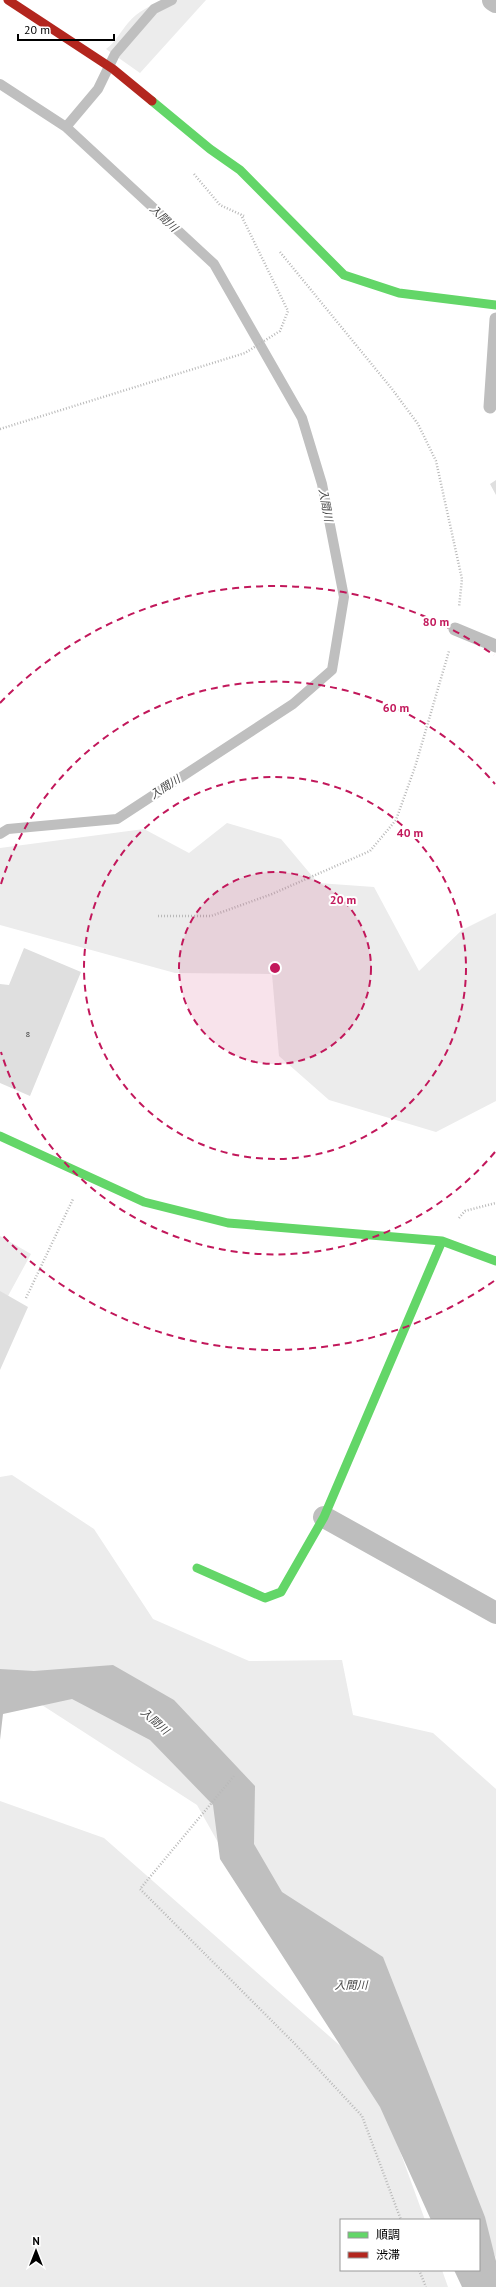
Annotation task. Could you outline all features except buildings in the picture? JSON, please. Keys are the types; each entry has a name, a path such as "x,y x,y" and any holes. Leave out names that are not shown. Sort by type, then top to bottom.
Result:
{"street":[{"path":"8,0 112,69 210,149 240,170 344,275 363,284 388,291 496,306"},
{"path":"0,1136 144,1202 228,1223 442,1241 496,1261"},
{"path":"197,1568 265,1598 281,1592 324,1517 442,1241"},
{"path":"324,1517 496,1613"}],"lane":[{"path":"490,407 496,319"},
{"path":"455,629 496,646"}],"path":[{"path":"190,169 220,205 240,213 251,222"},
{"path":"0,429 245,353 280,331 288,311 236,206"},
{"path":"158,916 211,916 272,894 370,851 396,820 433,710 455,629 462,579 436,461 418,424 392,389 277,250"},
{"path":"26,1298 86,1176"},
{"path":"442,1241 465,1211 496,1203"},
{"path":"234,1776 140,1890 295,2044 362,2116 401,2219"},
{"path":"420,2271 426,2287"}],"shaded area":[{"path":"165,0 206,0 140,73 106,49 113,43 136,15 150,6"},
{"path":"227,823 281,839 318,883 374,887 419,971 462,930 496,913 496,1101 436,1132 329,1100 279,1056 272,974 175,973 0,925 0,848 144,829 189,853"},
{"path":"0,1236 31,1254 8,1296 0,1292"},
{"path":"12,1475 94,1529 153,1619 249,1661 342,1660 353,1715 433,1733 496,1789 496,2258 468,2192 233,1869 197,1805 0,1678 0,1477"},
{"path":"0,1801 104,1838 353,2057 389,2121 425,2219 340,2219 340,2271 442,2271 448,2287 0,2287"}],"water":[{"name":"入間川","path":"113,1665 174,1700 255,1786 254,1844 282,1892 383,1957 485,2217 496,2261 496,2287 462,2287 454,2271 480,2271 480,2219 431,2219 380,2107 220,1859 213,1805 150,1740 72,1699 3,1714 0,1740 0,1669 34,1671"}],"waterway":[{"path":"66,127 98,89 115,54 154,9 172,0"},
{"name":"入間川","path":"0,84 66,127 214,264 302,418 322,484 344,597 332,670 293,704 117,819 8,829 0,834"}],"traffic: fast":[{"path":"152,101 210,149 240,170 344,275 399,293 496,305"},
{"path":"0,1136 144,1202 228,1223 442,1241 496,1261"},
{"path":"197,1568 265,1598 281,1592 324,1517 442,1241"}],"traffic: jam":[{"path":"8,0 113,69 152,101"}]}
